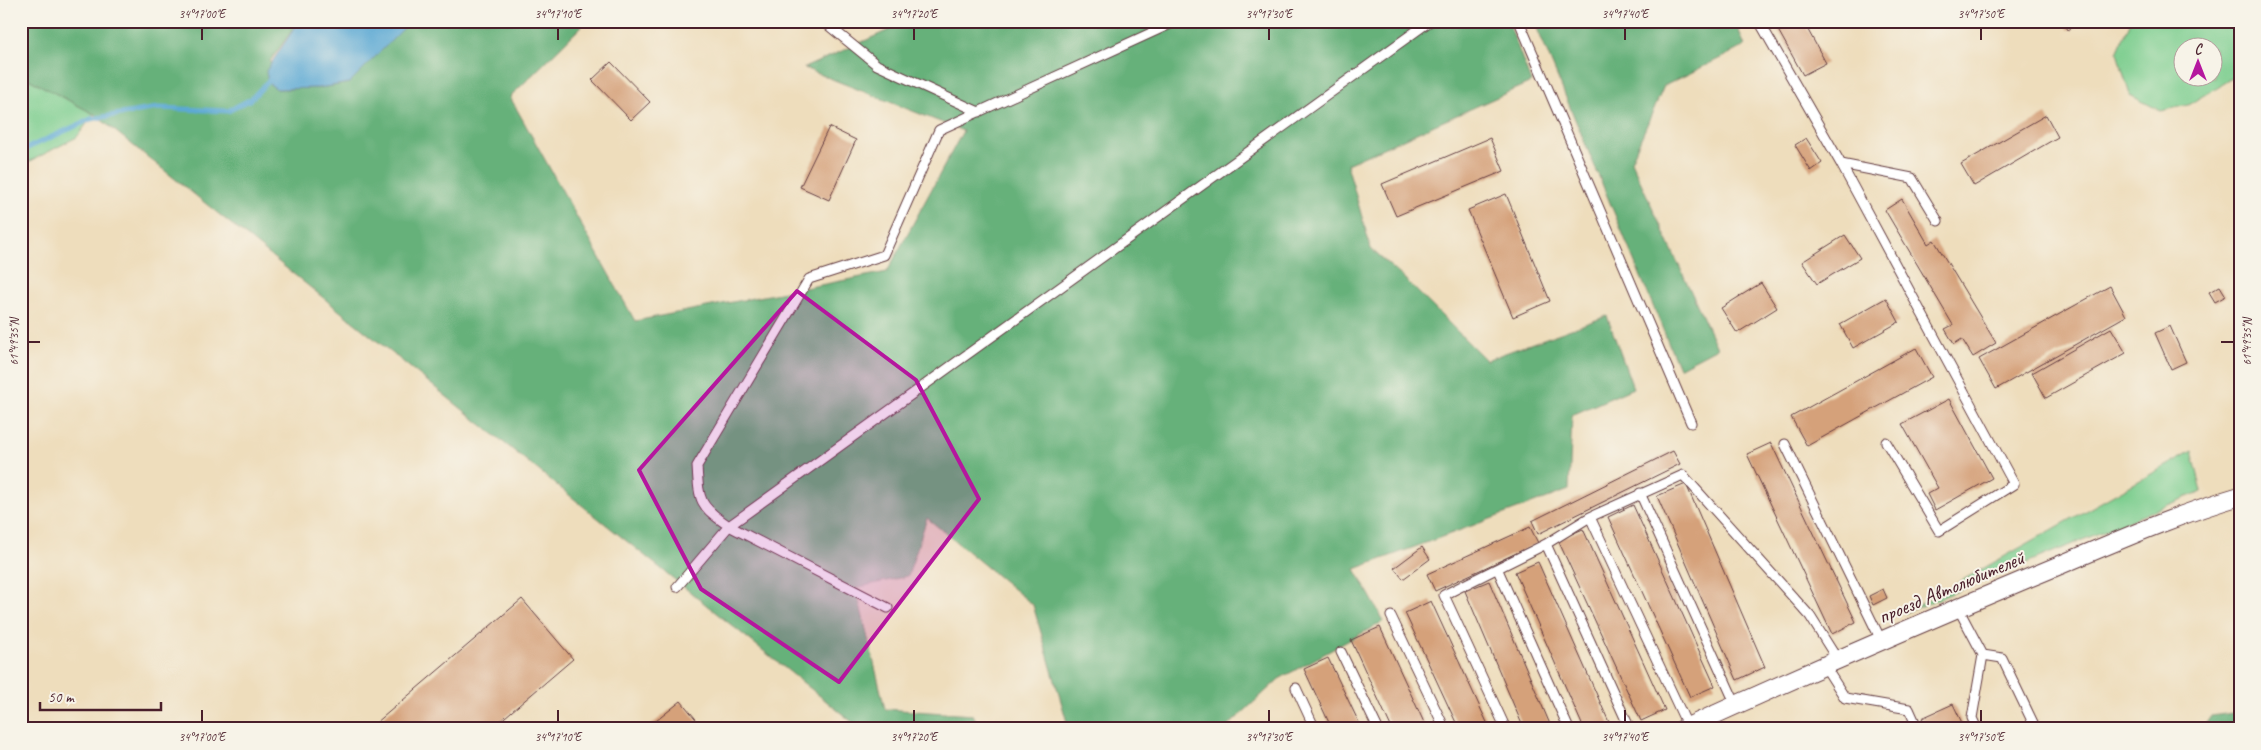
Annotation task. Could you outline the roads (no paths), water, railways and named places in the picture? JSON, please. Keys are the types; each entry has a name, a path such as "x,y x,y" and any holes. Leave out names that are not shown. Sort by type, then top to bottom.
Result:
{"street":[{"name":"проезд Автолюбителей","path":"1686,728 1881,640 2194,509 2240,496"}],"lane":[{"path":"822,21 877,65 979,112"},
{"path":"888,608 729,526 708,512 699,496 697,466 809,279 884,255 939,130 1177,21"},
{"path":"677,587 729,526 1430,21"},
{"path":"1518,21 1691,423"},
{"path":"1759,21 1841,164 2014,484 1938,531 1886,442"},
{"path":"1841,164 1912,178 1938,221"},
{"path":"1785,444 1881,640"},
{"path":"1506,729 1444,595 1498,570 1590,517 1683,475 1810,616 1845,698 1909,709 1918,729"},
{"path":"1640,493 1736,705"},
{"path":"1590,517 1686,728"},
{"path":"1546,544 1630,729"},
{"path":"1498,570 1569,729"},
{"path":"1958,608 1983,655 1972,718 1976,729"},
{"path":"1392,616 1445,729"},
{"path":"1341,652 1378,729"},
{"path":"1983,655 2002,658 2036,729"},
{"path":"1296,688 1315,729"}],"water":[{"path":"299,21 411,21 349,83 319,88 277,89 268,83 266,71"}],"waterway":[{"path":"21,151 91,119 158,108 228,111 251,99 271,78"}]}
